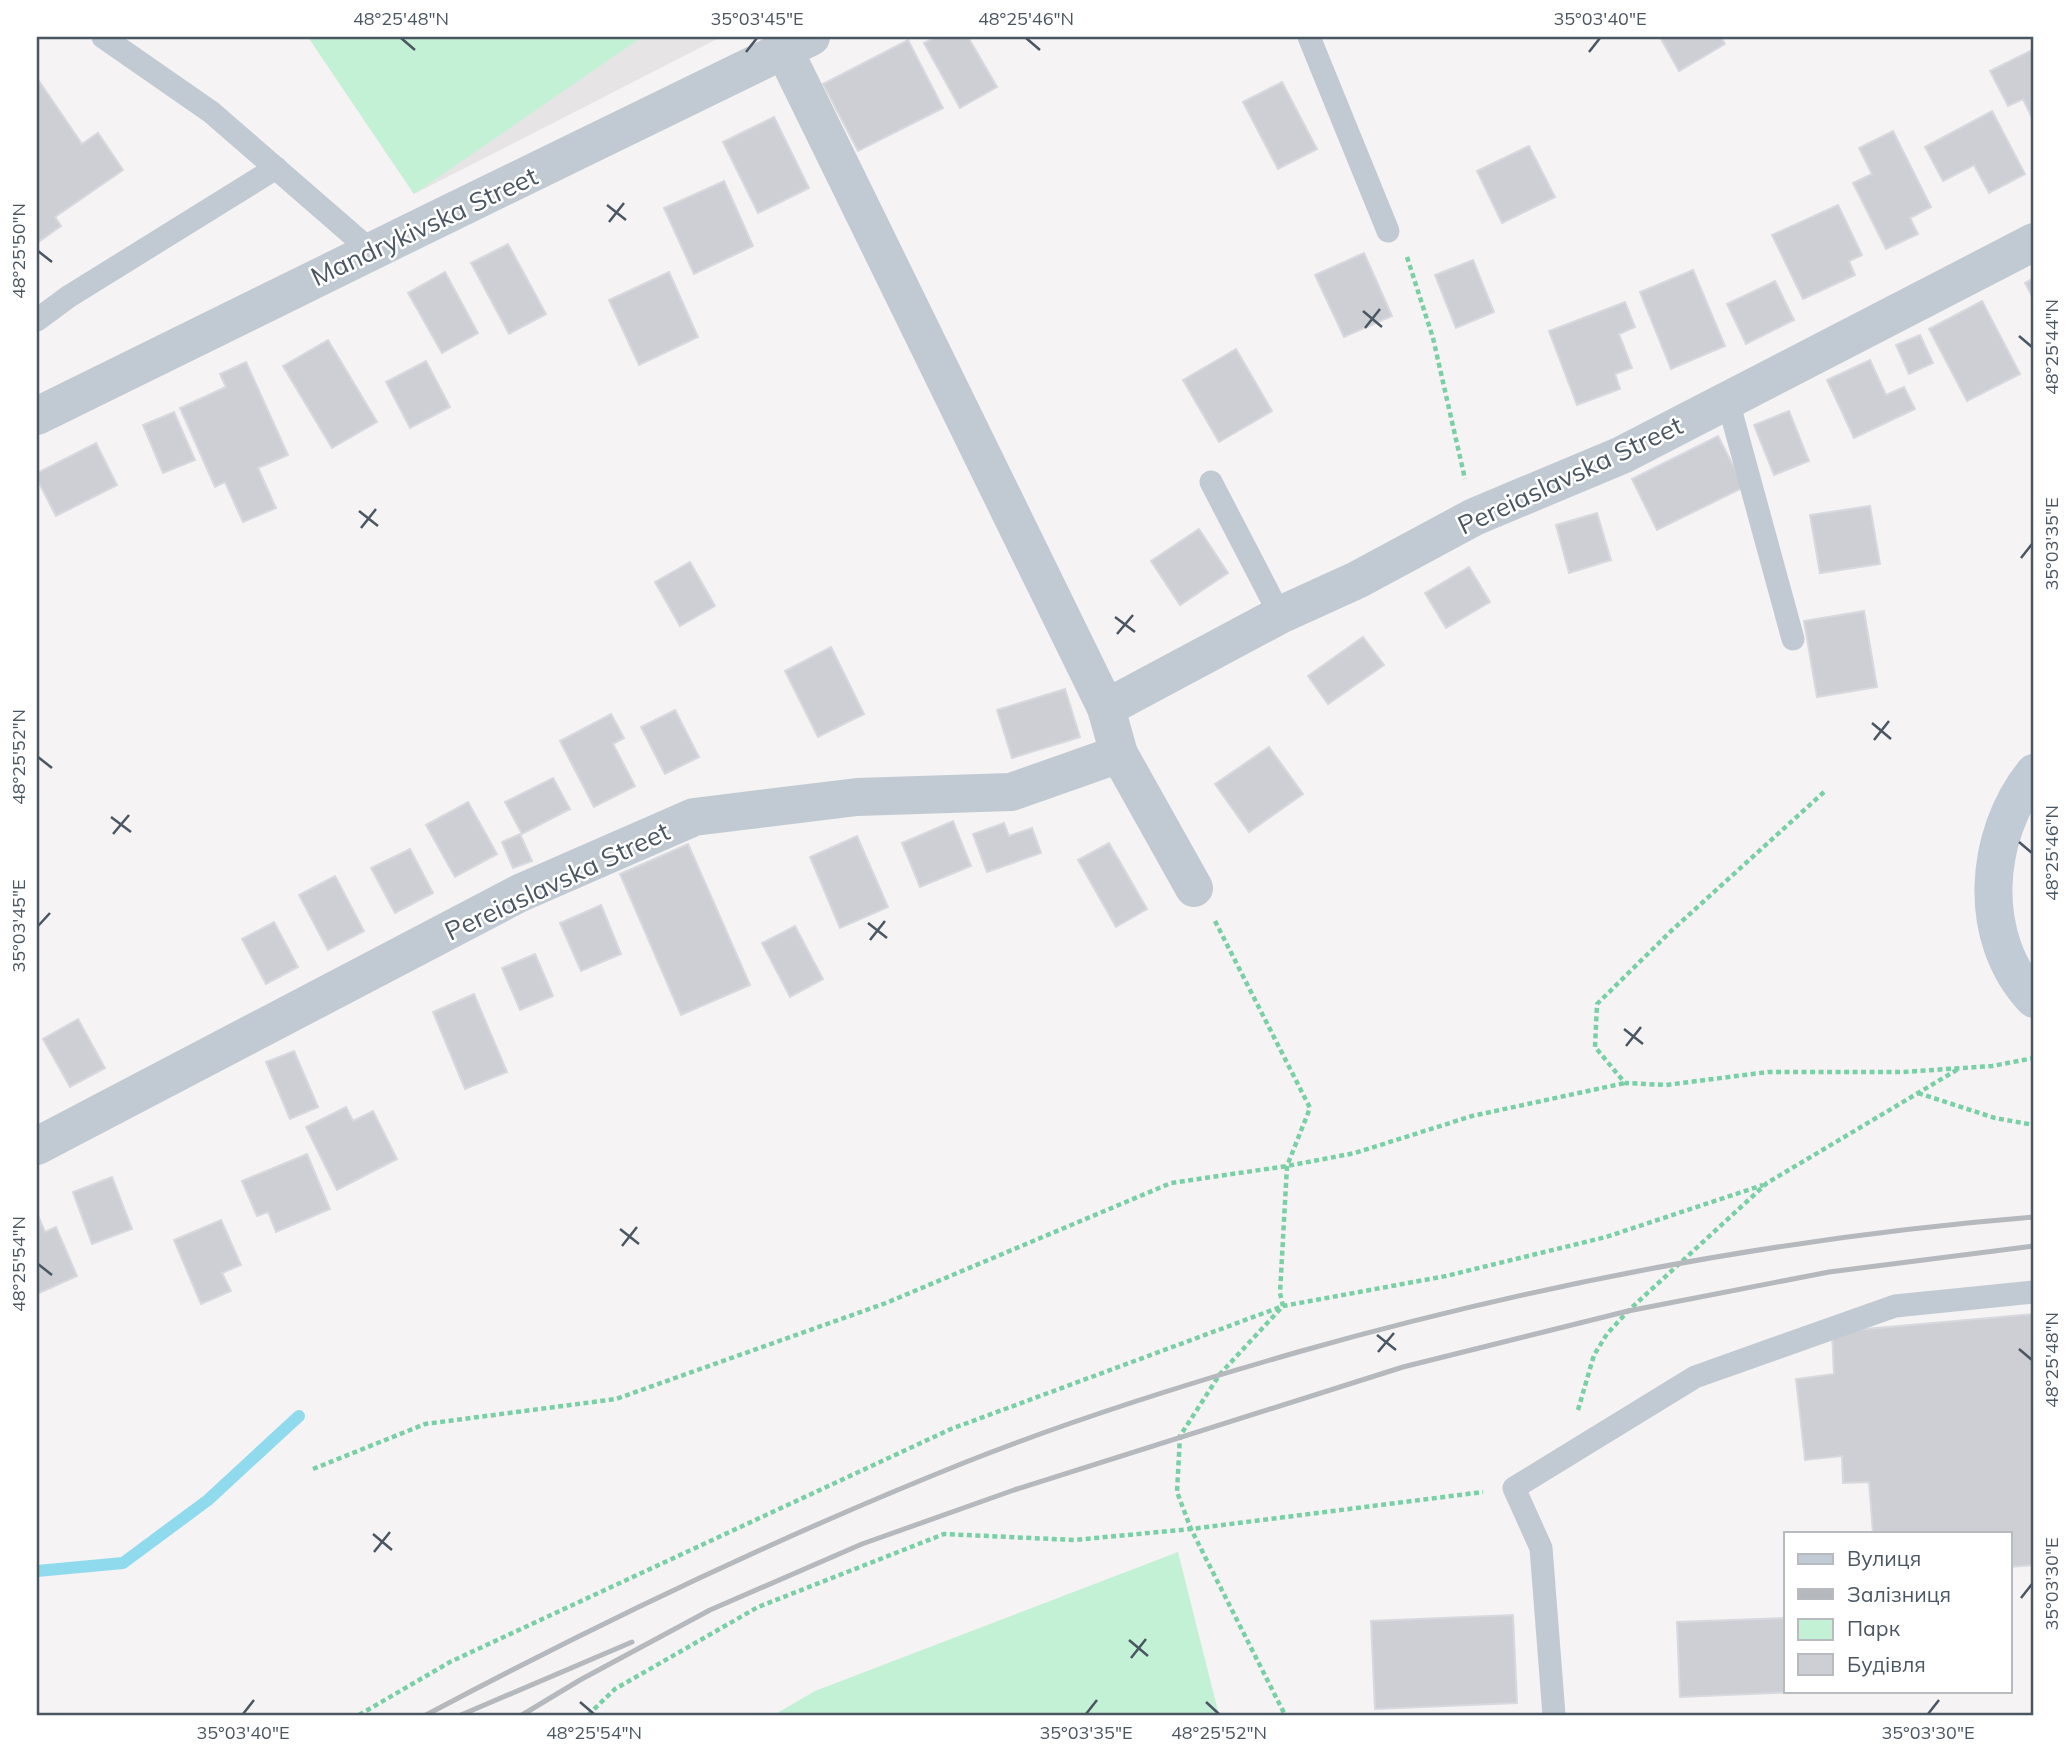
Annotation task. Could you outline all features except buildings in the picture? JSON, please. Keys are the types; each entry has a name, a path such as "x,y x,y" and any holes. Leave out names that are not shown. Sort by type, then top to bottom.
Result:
{"street":[{"name":"Mandrykivska Street","path":"37,416 370,250 506,187 797,43"},
{"path":"797,43 1106,708 1119,754 1194,888"},
{"name":"Pereiaslavska Street","path":"1106,708 1280,615 1357,580 1474,517 1622,455 2034,242"},
{"name":"Pereiaslavska Street","path":"37,1146 520,893 694,817 857,797 1011,792 1119,754"},
{"path":"2034,773 2020,791 2000,836 1993,887 1998,938 2021,984 2034,999"}],"lane":[{"path":"103,37 211,112 370,250"},
{"path":"1309,37 1388,230"},
{"path":"37,320 68,297 276,168"},
{"path":"1728,401 1793,639"},
{"path":"1211,482 1280,615"},
{"path":"1555,1715 1541,1548 1514,1488 1695,1377 1895,1306 2034,1292"}],"path":[{"path":"1388,230 1410,260 1433,338 1474,517"},
{"path":"1625,1083 1595,1048 1597,1004 1670,932 1824,792"},
{"path":"1194,888 1222,932 1310,1108 1287,1166 1280,1293 1283,1306"},
{"path":"313,1469 425,1424 616,1399 886,1303 1171,1183 1355,1153 1472,1115 1625,1083 1666,1085 1768,1072 1903,1072 1992,1066 2034,1058"},
{"path":"1577,1410 1594,1355 1607,1334 1628,1311 1767,1184 1960,1068"},
{"path":"1918,1093 1995,1118 2034,1125"},
{"path":"359,1715 450,1662 951,1429 1283,1306 1446,1276 1606,1237 1767,1184"},
{"path":"1283,1306 1220,1374 1180,1436 1177,1492 1191,1529 1285,1715"},
{"path":"588,1715 615,1689 758,1607 944,1534 1074,1540 1191,1529 1514,1488"}],"shaded area":[{"path":"308,37 721,37 414,194"}],"green space":[{"path":"308,37 642,37 414,194"},
{"path":"1178,1552 1219,1715 774,1715 815,1691"}],"waterway":[{"path":"37,1571 123,1563 208,1500 299,1416"}],"railway":[{"path":"426,1715 625,1614 828,1520 1007,1446 1172,1390 1388,1327 1663,1266 1848,1237 2034,1217"},
{"path":"522,1715 580,1680 710,1610 862,1544 1014,1490 1403,1367 1628,1311 1829,1272 2034,1246"},
{"path":"461,1715 632,1642"}]}
